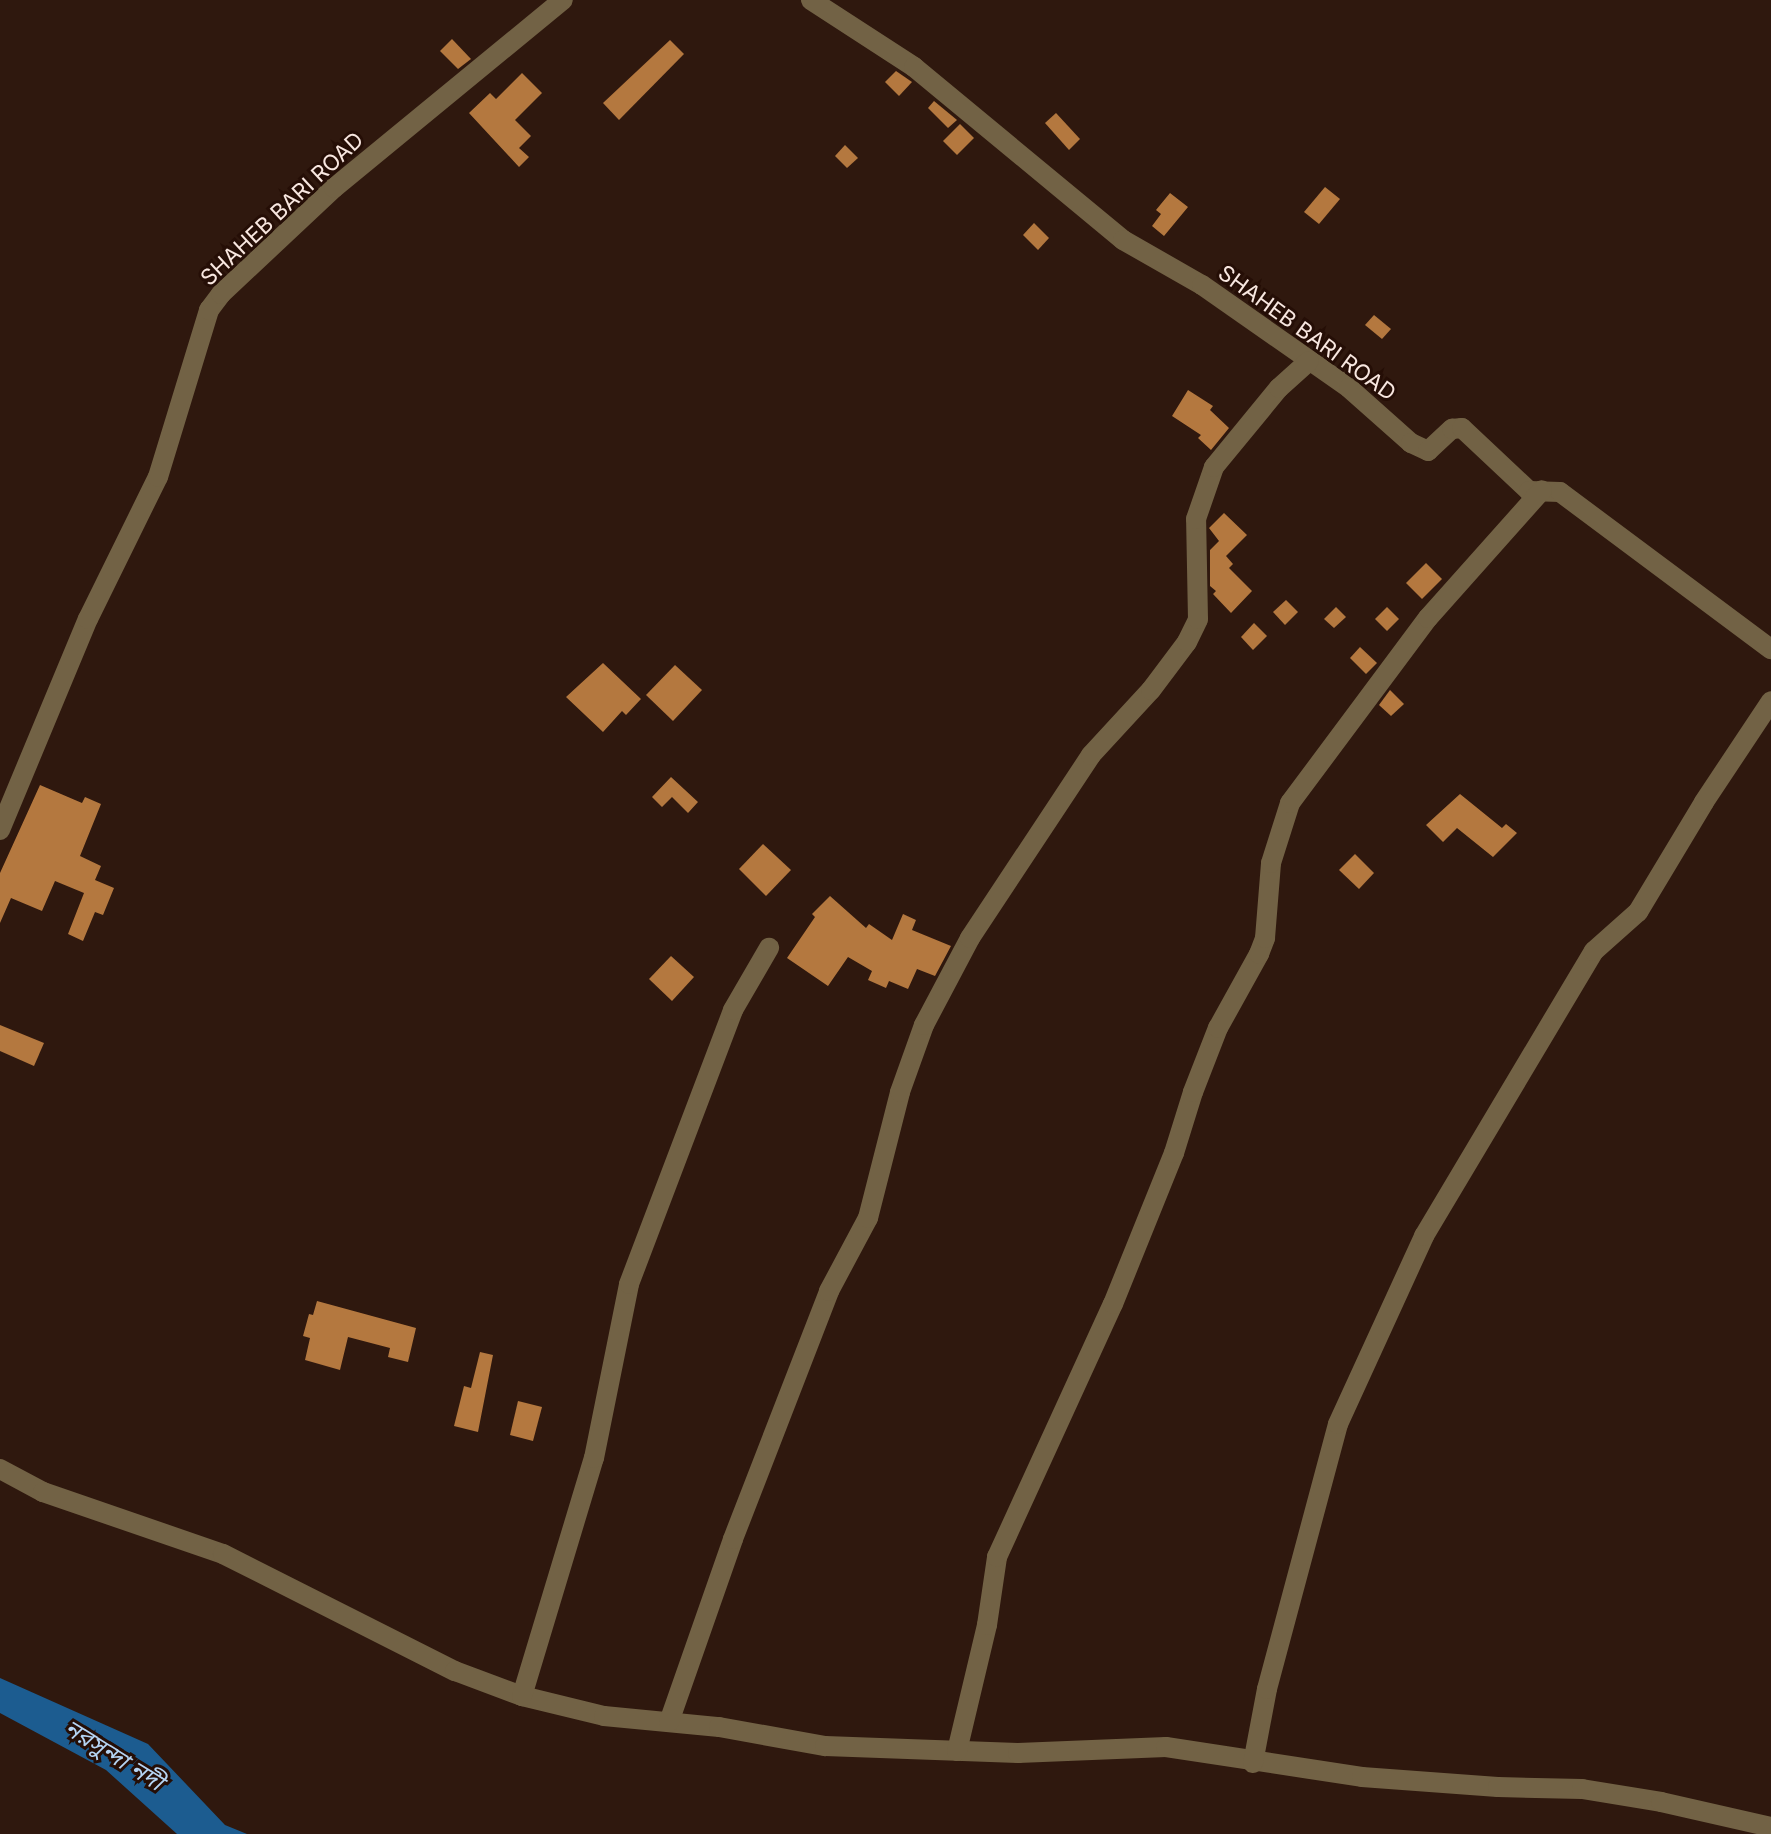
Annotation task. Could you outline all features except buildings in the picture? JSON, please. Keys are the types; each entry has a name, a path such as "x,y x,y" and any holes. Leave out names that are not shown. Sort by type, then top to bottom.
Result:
{"street":[{"name":"SHAHEB BARI ROAD","path":"0,830 88,619 158,477 209,310 221,294 334,188 563,0"},
{"name":"SHAHEB BARI ROAD","path":"811,0 914,67 1123,240 1202,285 1349,388 1423,451 1432,449 1452,429 1462,428 1529,491 1560,492 1585,514 1771,649"},
{"path":"669,1722 733,1539 823,1305 868,1218 900,1092 924,1025 970,938 1091,755 1151,690 1187,642 1198,619 1196,519 1214,467 1279,388 1309,361"},
{"path":"957,1751 987,1625 997,1557 1113,1304 1174,1153 1218,1028 1259,954 1265,938 1271,863 1290,803 1428,618 1542,490"},
{"path":"1253,1763 1267,1689 1338,1424 1424,1236 1594,951 1638,912 1704,802 1771,701"},
{"path":"522,1696 594,1458 629,1284 733,1010 769,948"},
{"path":"0,1469 43,1492 223,1554 455,1671 522,1696 604,1716 719,1727 825,1746 1018,1753 1166,1747 1253,1763 1362,1777 1582,1789 1661,1802 1771,1827"}],"water":[{"name":"নরসুন্দা নদী","path":"0,1678 148,1744 225,1825 247,1834 177,1834 106,1770 0,1713"}]}
